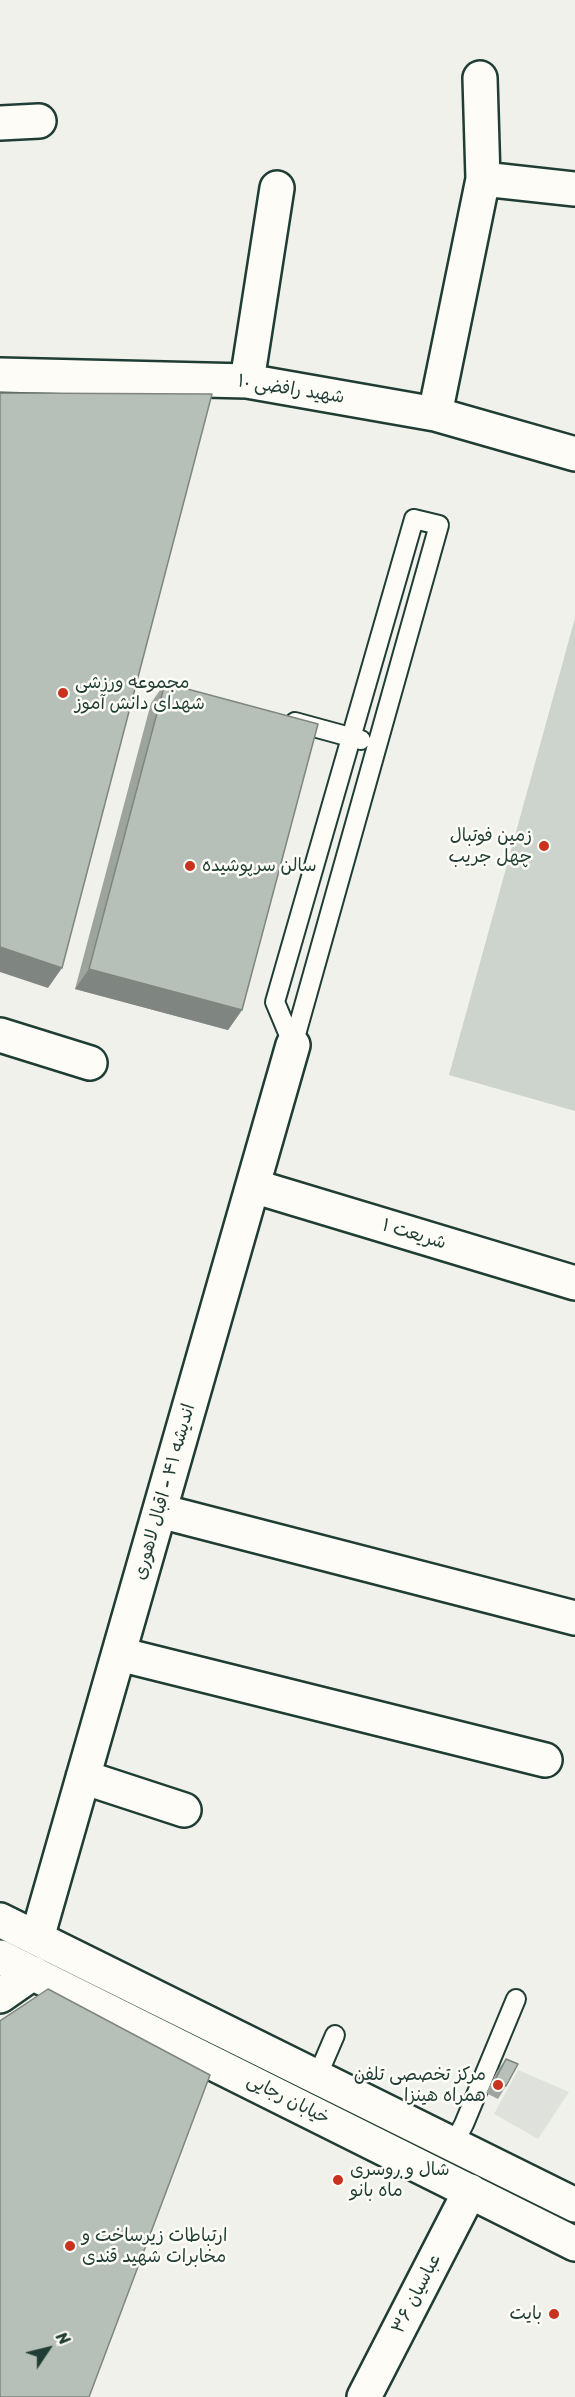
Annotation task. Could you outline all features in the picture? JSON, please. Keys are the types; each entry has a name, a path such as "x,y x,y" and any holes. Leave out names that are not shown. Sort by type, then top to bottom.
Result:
{"street":[{"path":"435,414 483,179 480,78"},
{"path":"0,123 39,120"},
{"path":"483,179 575,189"},
{"path":"247,381 277,188"},
{"name":"شهید رافضی ۱۰","path":"0,375 247,381 435,414 575,454"},
{"path":"0,1035 90,1063"},
{"name":"اندیشه ۴۱ - اقبال لاهوری","path":"37,1938 292,1045"},
{"name":"شریعت ۱","path":"253,1186 575,1283"},
{"path":"160,1511 575,1618"},
{"path":"118,1654 545,1760"},
{"path":"83,1777 184,1810"},
{"name":"خیابان رجایی","path":"0,1920 575,2205"},
{"name":"خیابان رجایی","path":"0,1957 575,2244"},
{"path":"0,1996 33,1973"},
{"name":"عباسیان ۳۶","path":"364,2397 470,2191"}],"lane":[{"path":"414,519 439,525 292,1045 275,1002 414,519"},
{"path":"283,719 378,743"},
{"path":"453,2145 516,1999"},
{"path":"317,2077 335,2035"}],"shaded area":[{"name":"زمین فوتبال چهل جریب","path":"575,618 575,1111 449,1075"},
{"path":"518,2070 569,2092 538,2139 494,2114"}],"building":[{"name":"مجموعه ورزشی شهدای دانش آموز","path":"0,393 212,394 62,968 0,947"},
{"name":"سالن سرپوشیده","path":"165,683 318,724 242,1010 89,969"},
{"name":"ارتباطات زیرساخت و مخابرات شهید قندی","path":"48,1989 210,2075 89,2397 0,2397 0,2021"},
{"path":"506,2059 518,2064 506,2086 495,2080"}],"place":[{"name":"مجموعه ورزشی شهدای دانش آموز","path":"63,693"},
{"name":"زمین فوتبال چهل جریب","path":"544,846"},
{"name":"سالن سرپوشیده","path":"190,866"},
{"name":"مرکز تخصصی تلفن همراه هینزا","path":"498,2085"},
{"name":"شال و روسری ماه بانو","path":"338,2180"},
{"name":"ارتباطات زیرساخت و مخابرات شهید قندی","path":"70,2246"},
{"name":"بایت","path":"554,2314"}]}
